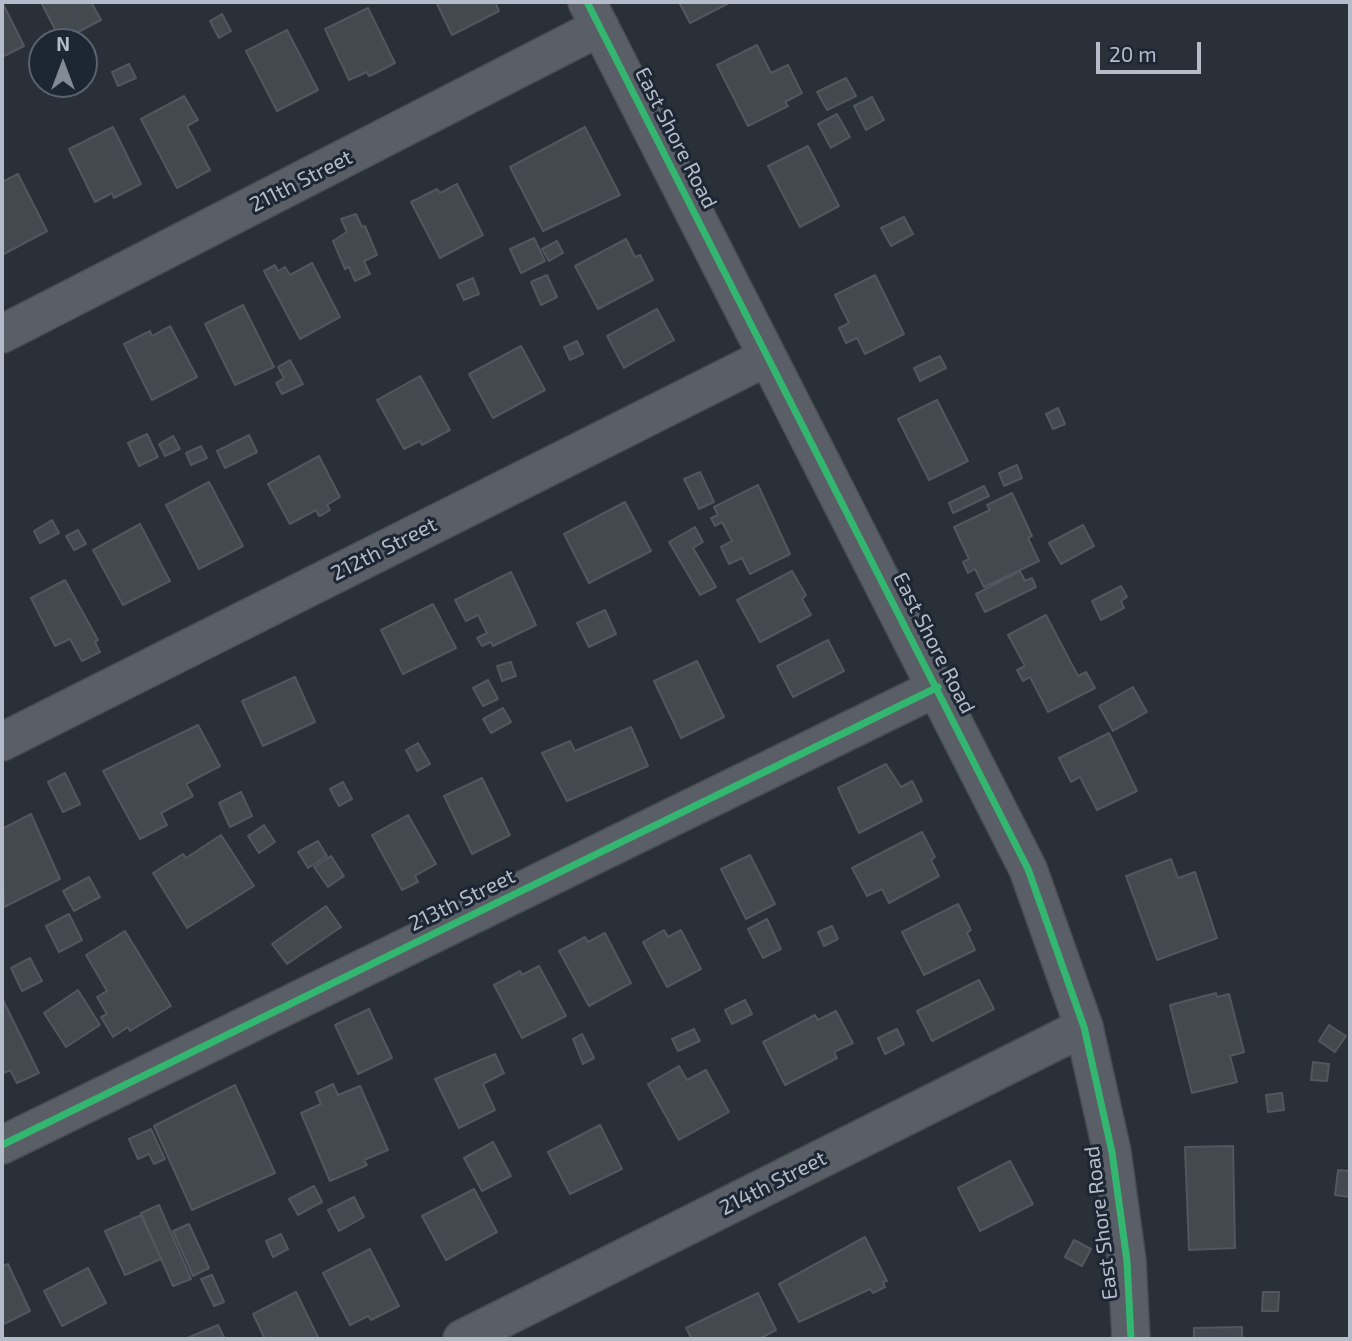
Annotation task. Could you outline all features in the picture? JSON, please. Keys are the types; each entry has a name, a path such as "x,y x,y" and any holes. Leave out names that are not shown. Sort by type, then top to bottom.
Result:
{"street":[{"name":"211th Street","path":"2,334 594,14"},
{"name":"East Shore Road","path":"594,14 1028,869 1084,1027 1112,1152 1127,1261 1131,1339"},
{"name":"212th Street","path":"2,742 767,357"},
{"name":"213th Street","path":"2,1145 937,687"},
{"name":"214th Street","path":"462,1339 1084,1027"}],"building":[{"path":"2,2 24,46 2,57"},
{"path":"41,2 91,2 101,20 86,28 54,28"},
{"path":"436,2 495,2 499,11 452,35"},
{"path":"679,2 725,2 727,4 690,23"},
{"path":"368,8 395,63 372,75 369,76 367,72 349,80 325,29"},
{"path":"222,14 231,31 219,38 210,21"},
{"path":"287,30 318,90 277,111 246,51"},
{"path":"757,45 771,73 788,65 802,93 785,102 788,106 748,126 717,65"},
{"path":"129,64 136,78 118,86 112,72"},
{"path":"846,78 856,96 827,110 817,92"},
{"path":"184,96 198,120 187,126 210,170 177,188 141,119"},
{"path":"872,97 884,120 866,130 854,106"},
{"path":"837,114 850,137 831,148 818,124"},
{"path":"113,127 141,184 114,198 112,193 95,202 69,149"},
{"path":"585,127 620,195 543,231 510,167"},
{"path":"808,146 839,206 800,227 768,166"},
{"path":"18,174 47,231 2,255 2,182"},
{"path":"457,184 483,235 440,258 411,202 437,189 440,193"},
{"path":"356,214 362,227 365,226 377,255 364,261 370,274 355,281 349,267 345,269 333,241 347,232 341,219"},
{"path":"904,217 913,234 891,246 881,228"},
{"path":"534,238 545,261 521,273 510,249"},
{"path":"626,239 635,257 640,255 653,280 598,309 575,266"},
{"path":"557,241 563,253 549,261 542,249"},
{"path":"312,263 340,317 300,339 264,271 275,265 278,271 285,267 290,275"},
{"path":"547,275 557,297 541,305 531,282"},
{"path":"875,275 904,334 865,354 857,338 846,343 839,328 849,323 835,295"},
{"path":"473,278 479,294 464,300 457,285"},
{"path":"243,305 274,367 235,385 205,324"},
{"path":"657,309 674,340 624,368 607,336"},
{"path":"170,326 197,377 152,400 124,344 150,331 152,336"},
{"path":"577,341 583,354 570,360 564,347"},
{"path":"521,346 545,390 493,418 469,374"},
{"path":"940,356 946,368 920,381 914,368"},
{"path":"290,360 303,384 282,394 276,383 284,378 278,367"},
{"path":"420,376 450,430 422,445 420,441 404,449 377,400"},
{"path":"937,400 968,461 929,480 898,419"},
{"path":"1058,408 1065,424 1053,429 1046,414"},
{"path":"147,434 158,457 139,466 128,443"},
{"path":"249,435 257,452 225,468 217,451"},
{"path":"173,436 180,449 165,456 159,444"},
{"path":"201,446 207,458 191,465 186,453"},
{"path":"319,456 340,497 327,505 330,510 322,515 319,516 316,510 290,524 268,484"},
{"path":"1017,465 1022,478 1004,486 999,473"},
{"path":"700,472 714,502 699,509 684,479"},
{"path":"209,482 243,546 199,569 166,505"},
{"path":"758,485 790,554 750,574 742,558 729,564 721,547 732,541 722,522 715,526 711,518 718,515 714,507"},
{"path":"984,486 989,496 953,513 949,503"},
{"path":"1012,493 1032,536 1028,538 1039,561 984,587 975,569 968,573 963,562 969,559 954,527 990,510 987,505"},
{"path":"625,502 651,551 589,583 564,534"},
{"path":"52,520 59,533 40,543 34,531"},
{"path":"140,524 170,581 123,605 93,550"},
{"path":"1083,525 1094,546 1061,564 1049,543"},
{"path":"695,527 703,542 693,548 716,587 700,595 669,542"},
{"path":"78,530 86,544 74,550 66,536"},
{"path":"792,571 806,595 802,599 811,615 760,642 737,600"},
{"path":"1020,571 1025,581 1032,578 1036,587 985,612 976,594"},
{"path":"511,572 536,625 493,646 491,642 482,646 477,638 487,633 478,615 466,621 455,600"},
{"path":"65,580 98,640 95,642 100,652 82,661 70,639 55,646 31,598"},
{"path":"1121,586 1127,597 1121,601 1124,608 1101,620 1092,601"},
{"path":"433,604 456,648 403,674 381,630"},
{"path":"605,610 616,634 589,647 577,623"},
{"path":"1046,615 1078,676 1086,672 1095,688 1048,712 1030,677 1023,681 1017,670 1025,666 1008,635"},
{"path":"828,640 844,671 793,697 777,666"},
{"path":"697,661 724,717 681,738 654,681"},
{"path":"511,662 516,676 502,681 497,666"},
{"path":"295,677 315,722 263,746 242,701"},
{"path":"488,680 498,699 483,706 473,688"},
{"path":"1133,687 1147,712 1113,731 1099,706"},
{"path":"503,708 511,722 491,733 483,719"},
{"path":"198,725 220,766 186,784 193,796 161,813 167,825 140,839 103,771"},
{"path":"631,727 648,766 567,801 542,753 570,741 575,751"},
{"path":"1109,733 1137,791 1097,810 1080,777 1071,782 1059,758"},
{"path":"418,743 430,764 417,771 406,750"},
{"path":"886,764 901,787 912,781 922,801 859,833 838,788"},
{"path":"65,773 80,804 63,812 48,782"},
{"path":"482,778 510,835 472,854 444,796"},
{"path":"343,782 352,799 339,806 330,789"},
{"path":"241,792 252,816 230,827 219,803"},
{"path":"31,814 60,879 4,907 2,829"},
{"path":"408,815 436,864 415,876 418,882 402,890 372,835"},
{"path":"264,825 275,842 259,853 248,836"},
{"path":"922,832 935,857 931,860 939,876 889,903 882,889 867,896 852,868"},
{"path":"221,835 254,886 187,928 153,873 183,854 186,858"},
{"path":"318,841 327,856 308,868 298,852"},
{"path":"750,855 775,904 746,919 721,869"},
{"path":"331,856 344,876 328,887 314,867"},
{"path":"1171,859 1178,878 1195,872 1217,938 1157,960 1126,876"},
{"path":"89,877 100,897 74,911 63,891"},
{"path":"958,904 971,930 967,933 975,950 924,975 902,932"},
{"path":"326,906 341,927 287,964 272,944"},
{"path":"69,914 82,940 59,952 46,926"},
{"path":"767,919 781,949 763,958 748,929"},
{"path":"832,926 838,939 824,946 818,932"},
{"path":"664,930 668,937 681,930 701,969 667,987 643,942"},
{"path":"125,931 171,1006 130,1031 128,1027 113,1037 101,1017 107,1014 97,997 107,991 86,955"},
{"path":"605,933 631,983 589,1006 559,951 585,937 588,942"},
{"path":"30,958 42,981 22,991 11,968"},
{"path":"539,966 566,1016 522,1038 494,985 520,971 522,975"},
{"path":"979,980 994,1009 932,1041 917,1011"},
{"path":"78,990 100,1025 66,1047 44,1013"},
{"path":"1216,993 1217,997 1229,994 1244,1052 1230,1056 1237,1082 1192,1093 1170,1005"},
{"path":"3,1000 39,1073 17,1083 10,1070 2,1074"},
{"path":"745,1000 752,1014 732,1024 725,1010"},
{"path":"369,1009 392,1058 358,1074 335,1025"},
{"path":"836,1011 853,1043 834,1052 837,1058 785,1085 763,1042 815,1015 818,1020"},
{"path":"1329,1025 1346,1036 1335,1052 1319,1041"},
{"path":"694,1029 700,1041 678,1051 672,1039"},
{"path":"897,1029 904,1044 885,1054 878,1038"},
{"path":"582,1034 594,1058 583,1064 573,1039"},
{"path":"495,1054 504,1073 483,1084 495,1110 459,1128 435,1079"},
{"path":"1313,1062 1329,1064 1327,1081 1311,1080"},
{"path":"679,1066 687,1080 706,1070 729,1112 679,1140 648,1084"},
{"path":"333,1084 338,1095 360,1086 388,1150 364,1160 367,1165 330,1181 301,1113 321,1104 316,1092"},
{"path":"235,1085 275,1173 192,1210 154,1126"},
{"path":"1282,1093 1284,1110 1268,1112 1266,1095"},
{"path":"600,1125 622,1169 570,1194 548,1152"},
{"path":"151,1129 165,1159 154,1164 149,1154 138,1159 129,1139"},
{"path":"493,1142 511,1176 482,1191 464,1158"},
{"path":"1233,1146 1235,1248 1189,1250 1185,1147"},
{"path":"1010,1161 1033,1204 980,1231 958,1188"},
{"path":"1338,1170 1350,1171 1350,1197 1335,1195"},
{"path":"314,1186 322,1202 298,1215 289,1199"},
{"path":"474,1189 497,1232 446,1260 422,1216"},
{"path":"354,1197 364,1217 339,1231 328,1210"},
{"path":"159,1205 191,1279 173,1286 141,1213"},
{"path":"141,1215 161,1259 125,1275 105,1231"},
{"path":"189,1224 209,1268 193,1276 173,1231"},
{"path":"281,1234 288,1249 273,1257 266,1241"},
{"path":"865,1237 887,1281 883,1282 885,1287 873,1293 870,1289 799,1322 779,1284"},
{"path":"1074,1240 1091,1249 1082,1266 1065,1257"},
{"path":"370,1249 399,1306 371,1320 368,1316 350,1325 323,1273"},
{"path":"2,1263 3,1266 8,1264 30,1311 2,1325"},
{"path":"88,1268 106,1303 62,1326 44,1291"},
{"path":"212,1275 224,1302 214,1306 201,1279"},
{"path":"296,1292 319,1339 265,1339 253,1314"},
{"path":"1263,1292 1279,1292 1278,1311 1262,1311"},
{"path":"758,1293 776,1330 759,1339 692,1339 686,1328"},
{"path":"218,1325 225,1339 185,1339 192,1336"},
{"path":"1242,1327 1242,1339 1194,1339 1194,1328"}],"cycle path":[{"path":"587,2 1028,869 1084,1027 1112,1152 1127,1261 1131,1339"},
{"path":"2,1145 938,687"}]}
